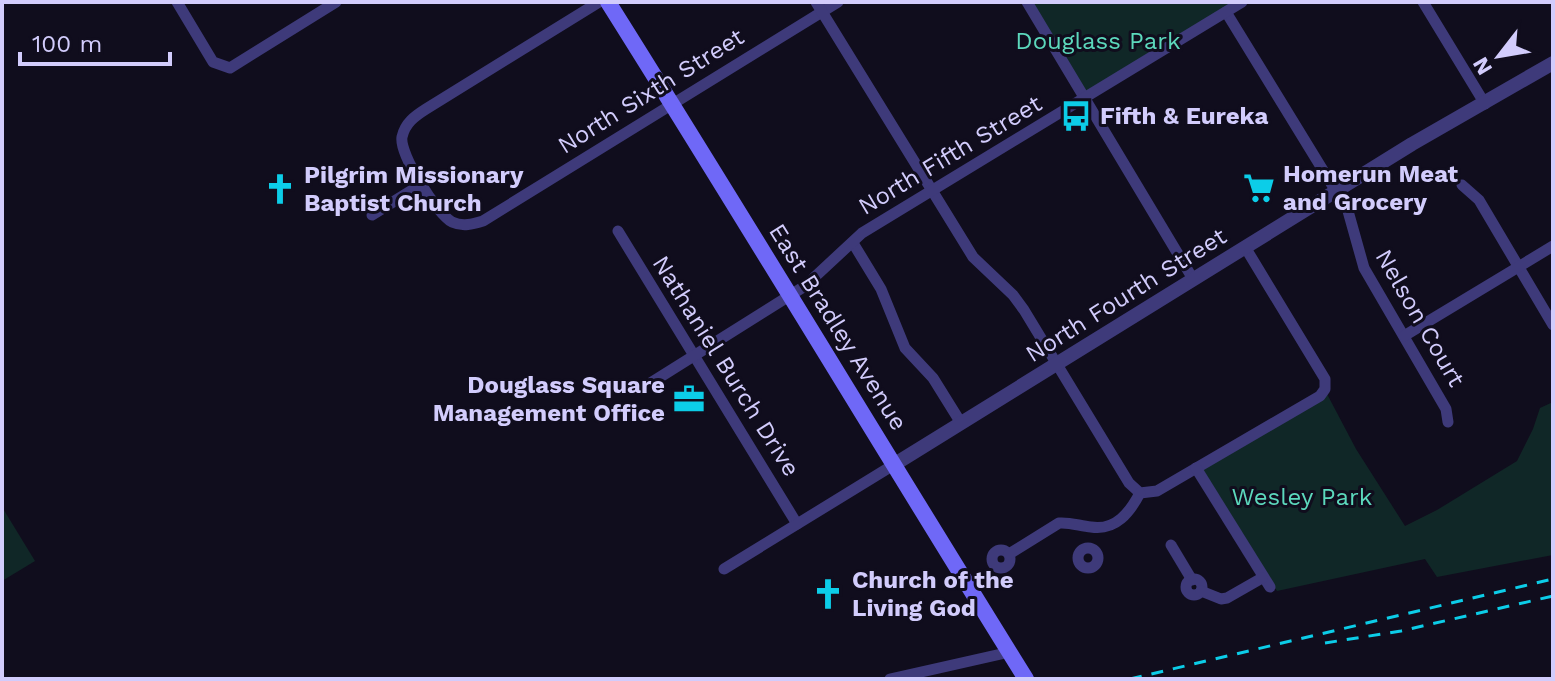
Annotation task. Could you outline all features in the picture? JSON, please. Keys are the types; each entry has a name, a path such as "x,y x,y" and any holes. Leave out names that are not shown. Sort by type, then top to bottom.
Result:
{"main road":[{"name":"East Bradley Avenue","path":"608,2 1026,679"}],"street":[{"path":"177,2 213,62 230,68 336,2"},
{"path":"372,215 422,184 408,160 402,141 412,118 599,2"},
{"name":"North Sixth Street","path":"422,184 442,214 451,221 473,224 483,221 670,105 819,7 838,2"},
{"path":"1027,2 1193,279"},
{"name":"North Fifth Street","path":"649,384 791,295 823,272 862,233 1242,2"},
{"path":"1423,2 1485,104"},
{"path":"819,7 973,257 1013,295 1122,470 1140,493"},
{"name":"Nelson Court","path":"1226,12 1336,191 1352,221 1364,268 1446,409 1448,422"},
{"name":"North Fourth Street","path":"724,569 1336,191 1553,63"},
{"path":"1462,185 1479,200 1553,325"},
{"name":"Nathaniel Burch Drive","path":"618,231 797,524"},
{"path":"853,243 881,289 905,348 933,378 961,423"},
{"path":"1404,336 1553,246"},
{"path":"1140,493 1157,491 1274,425 1320,396 1325,389 1325,379 1245,247"},
{"path":"1171,545 1192,580 1186,585 1188,593 1195,596 1201,591 1221,599 1227,598 1266,582 1196,468"},
{"path":"1009,554 1059,523 1094,528 1114,524 1125,516 1140,493"},
{"path":"1090,549 1094,528"},
{"path":"890,679 1010,652"}],"green space":[{"name":"Douglass Park","path":"1028,2 1236,2 1085,96"},
{"name":"Wesley Park","path":"1327,394 1356,449 1405,526 1517,461 1540,408 1553,402 1553,555 1437,577 1425,559 1277,591 1196,468"},
{"path":"2,507 35,561 2,581"}],"railway":[{"path":"1130,679 1553,579"},
{"path":"1325,643 1401,631 1553,596"}],"place":[{"name":"Fifth & Eureka","path":"1076,116"},
{"name":"Homerun Meat and Grocery","path":"1259,188"},
{"name":"Pilgrim Missionary Baptist Church","path":"280,189"},
{"name":"Douglass Square Management Office","path":"689,399"},
{"name":"Church of the Living God","path":"828,594"}]}
